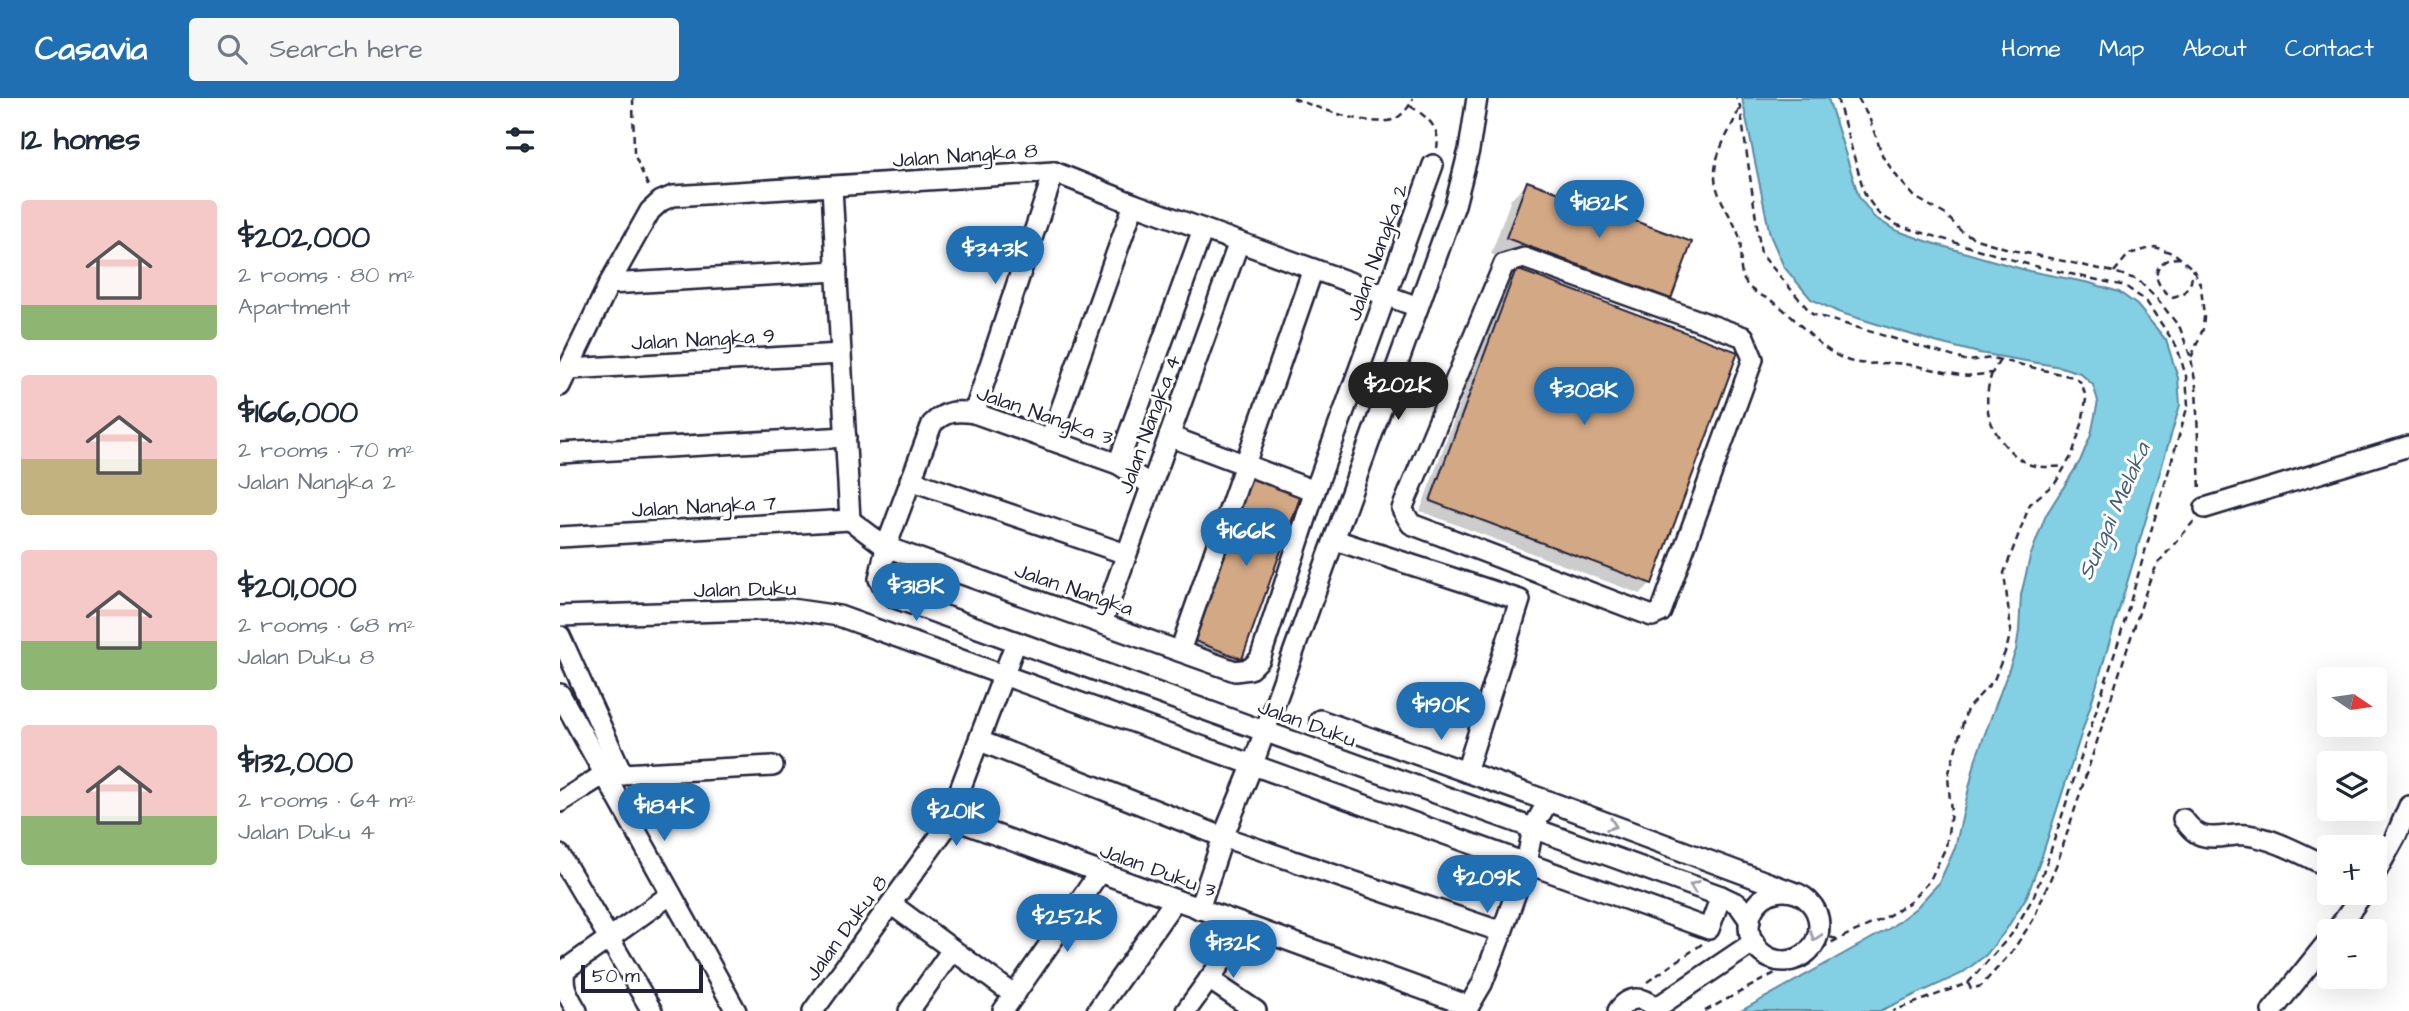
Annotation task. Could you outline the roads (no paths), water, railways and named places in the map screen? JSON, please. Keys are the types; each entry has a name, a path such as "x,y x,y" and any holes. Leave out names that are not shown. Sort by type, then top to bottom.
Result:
{"street":[{"path":"1199,909 1223,837 1253,764 1335,540 1454,205 1469,150 1477,98"},
{"name":"Jalan Nangka 2","path":"1250,670 1260,659 1315,491 1433,165"},
{"path":"886,547 932,424 943,413 967,412 1054,172"},
{"name":"Jalan Nangka 8","path":"609,284 650,211 661,201 673,196 1054,172 1134,204 1418,307"},
{"path":"832,187 850,520"},
{"path":"1050,440 1134,204"},
{"path":"1118,464 1203,229"},
{"name":"Jalan Nangka 4","path":"1102,622 1239,242"},
{"path":"1524,258 1744,337 1753,359 1661,612 1651,616 1528,569 1410,524 1402,509 1504,264 1524,258"},
{"path":"1180,651 1313,269"},
{"path":"564,377 609,284 837,271"},
{"name":"Jalan Nangka 9","path":"564,377 841,354"},
{"name":"Jalan Nangka 3","path":"967,412 1118,464 1151,485"},
{"path":"1169,436 1315,491"},
{"path":"560,453 846,437"},
{"path":"2205,508 2409,446"},
{"path":"910,480 1126,554"},
{"name":"Jalan Nangka 7","path":"560,537 850,520"},
{"name":"Jalan Nangka","path":"850,520 886,547 1235,671 1250,670"},
{"path":"1335,540 1520,600"},
{"name":"Jalan Duku","path":"886,547 878,579 895,598 1721,896 1738,905 1750,921"},
{"path":"1501,593 1509,561"},
{"path":"1466,772 1528,569"},
{"name":"Jalan Duku","path":"560,616 791,609 839,616 1709,929 1721,896"},
{"path":"560,636 613,775 670,895 736,1011"},
{"name":"Jalan Duku 8","path":"813,1011 945,829 1016,642"},
{"path":"560,694 613,775"},
{"path":"1320,720 1801,895 1816,911 1818,935 1813,946 1804,954 1782,961 1770,958 1760,951 1750,932 1750,921 1760,901 1779,890 1790,891"},
{"path":"980,741 1223,837 1502,932"},
{"path":"560,802 613,775 773,766"},
{"path":"1468,1008 1482,984 1526,864 1533,828 1548,801"},
{"path":"2387,852 2409,806"},
{"name":"Jalan Duku 3","path":"950,818 1468,1008"},
{"path":"2183,819 2192,830 2202,836 2245,835 2262,838 2317,862"},
{"path":"560,855 652,1011"},
{"path":"891,904 952,950 1008,1003 1099,873"},
{"path":"577,1011 562,984 562,975 566,969 670,895"},
{"path":"1097,1011 1175,900"},
{"path":"1186,1011 1247,926"},
{"path":"1618,1011 1631,999 1648,1001 1655,1009 1754,942"},
{"path":"909,1011 952,950"},
{"path":"2272,1011 2317,955"},
{"path":"1209,979 1256,1011"}],"water":[{"name":"Sungai Melaka","path":"1742,98 1828,98 1859,197 1874,217 1895,230 1932,243 2029,271 2090,283 2119,292 2137,305 2166,340 2178,378 2180,405 2091,704 2027,896 2006,930 1986,955 1961,974 1880,1011 1741,1011 1890,928 1916,908 1939,883 1955,848 1976,758 2016,650 2021,595 2030,557 2046,515 2080,461 2091,435 2098,401 2093,385 2080,373 1935,342 1838,312 1811,299 1784,267 1770,235"}]}
